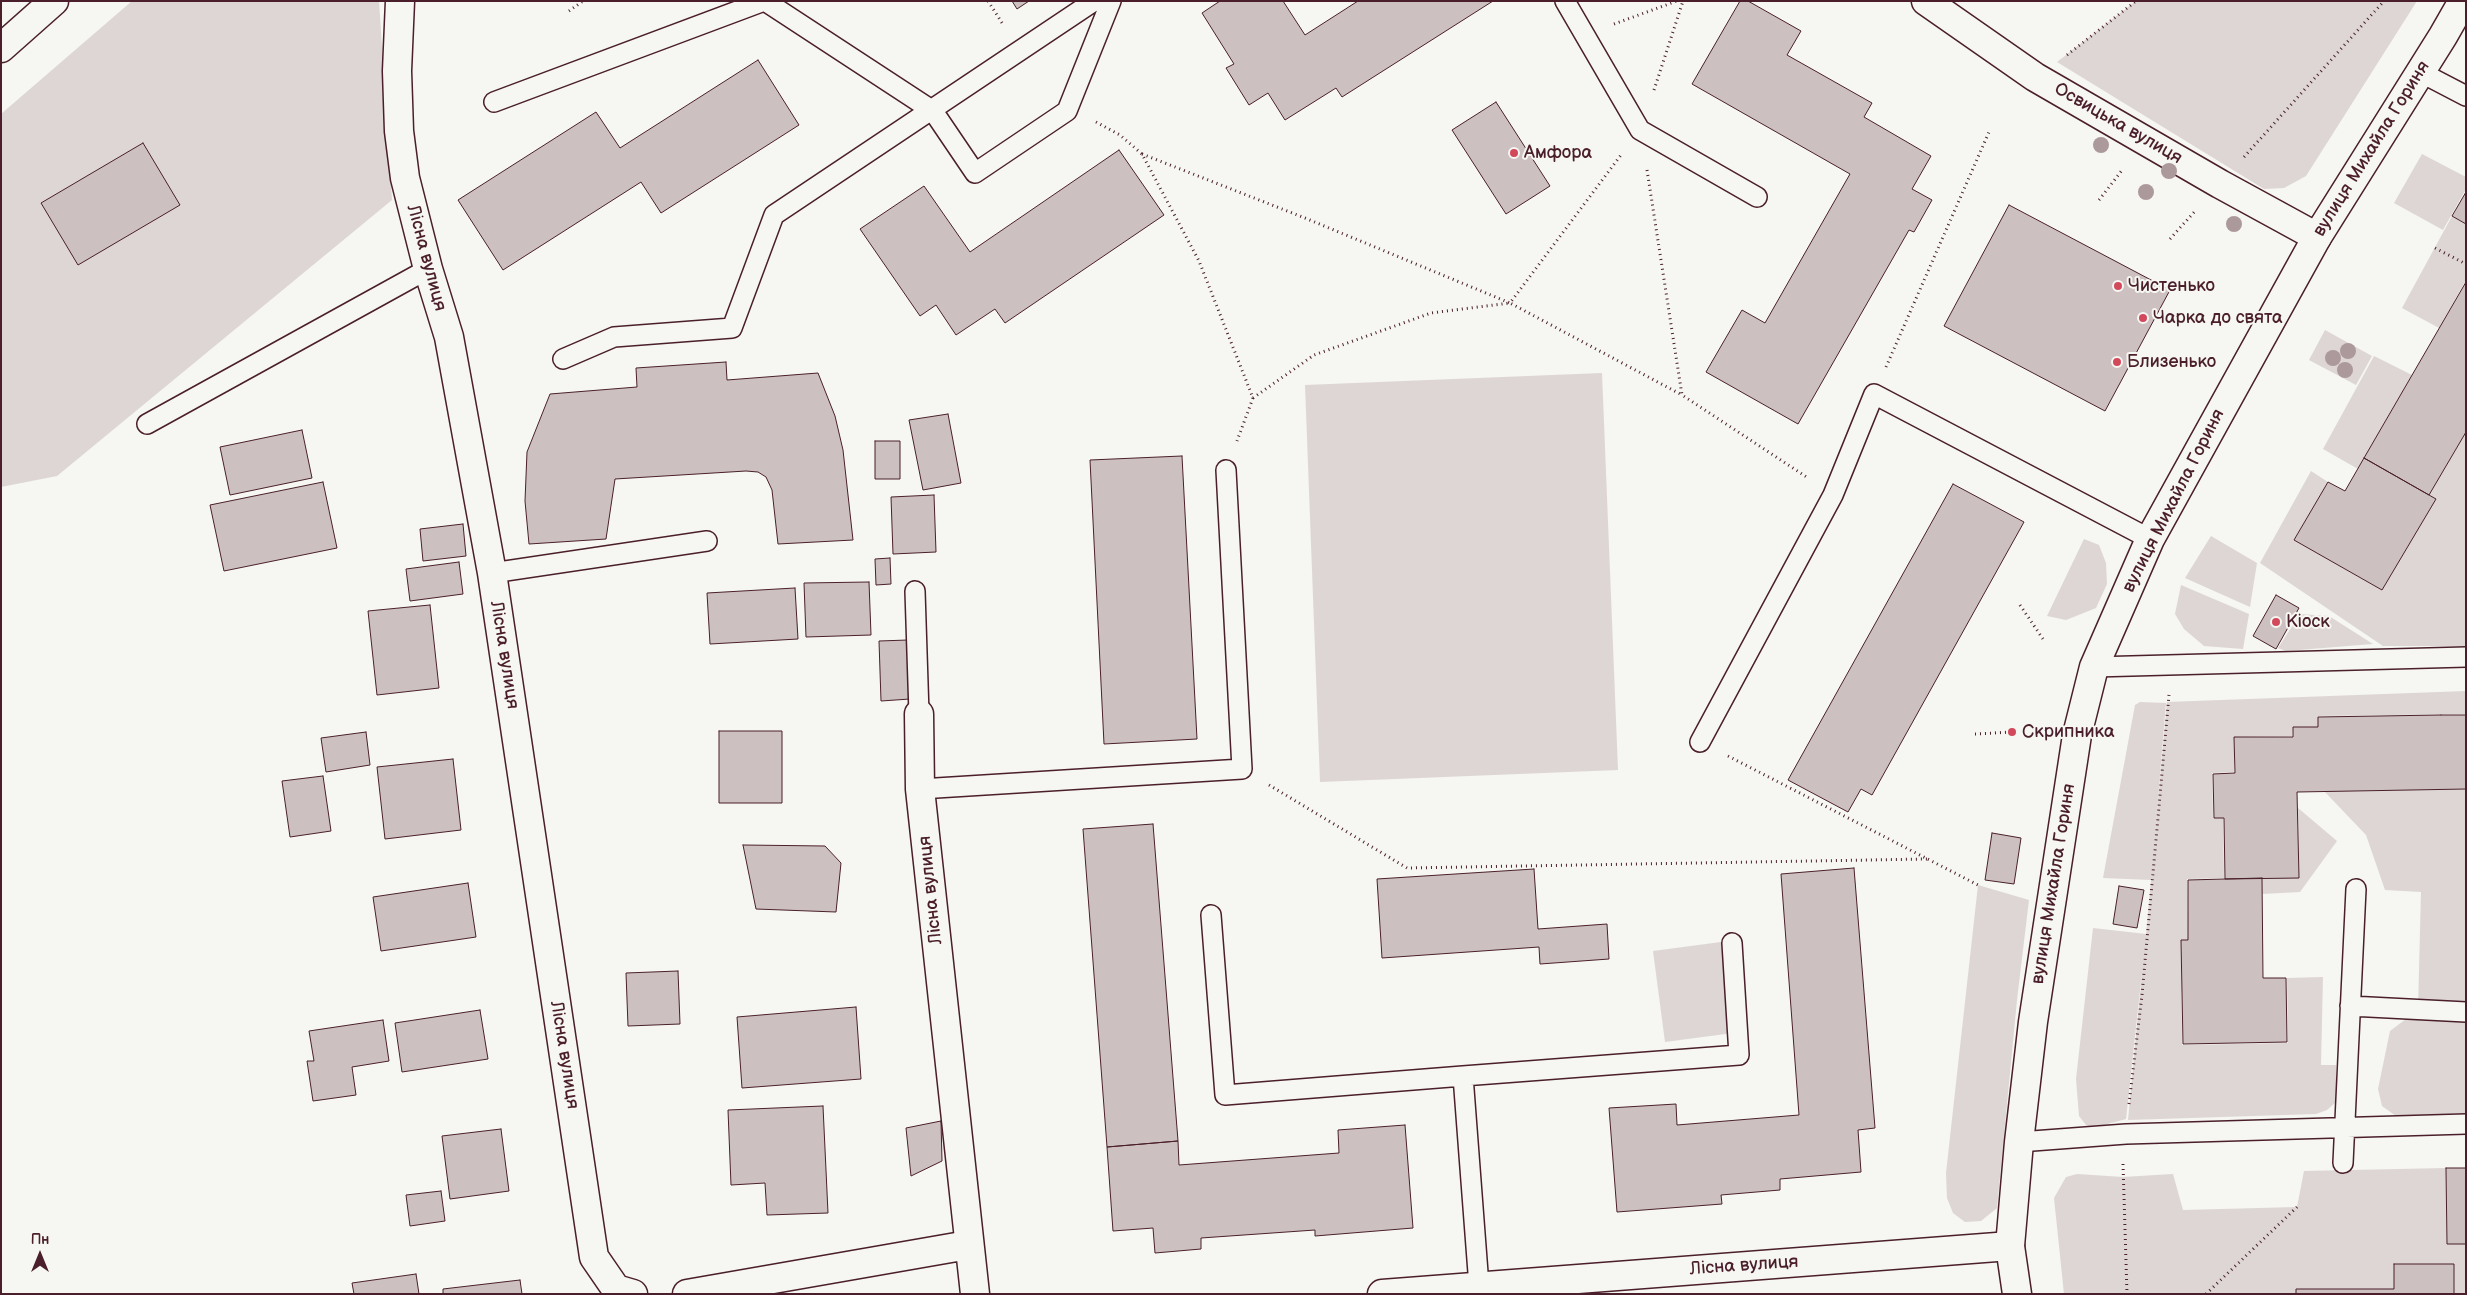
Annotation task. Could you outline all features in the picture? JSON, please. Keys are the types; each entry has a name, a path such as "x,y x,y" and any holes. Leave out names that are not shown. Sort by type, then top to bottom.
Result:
{"street":[{"path":"1,48 54,1"},
{"name":"Лісна вулиця","path":"400,1 397,70 399,131 405,178 428,268 449,337 492,574 594,1257 616,1289 633,1294"},
{"name":"Освицька вулиця","path":"1926,1 2035,77 2220,184 2317,237"},
{"name":"вулиця Михайла Гориня","path":"2017,1294 2010,1246 2019,1142 2033,1022 2077,735 2094,667 2150,539 2317,237 2462,1"},
{"name":"Лісна вулиця","path":"918,714 920,788 974,1294"},
{"path":"687,1294 968,1244"},
{"name":"Лісна вулиця","path":"1382,1294 1480,1286 1507,1289 2010,1246"}],"lane":[{"path":"494,102 765,1 933,111 974,173 1068,111 1111,1"},
{"path":"563,359 614,337 732,328 774,216 933,111 1094,1"},
{"path":"1565,1 1640,130 1757,197"},
{"path":"2420,72 2466,96"},
{"path":"147,424 428,268"},
{"path":"1700,742 1833,495 1874,394 2150,539"},
{"path":"920,788 1242,770 1226,470"},
{"path":"492,574 707,541"},
{"path":"915,591 918,714"},
{"path":"2094,667 2466,658"},
{"path":"2343,1163 2356,889"},
{"path":"1211,915 1225,1095 1740,1055 1732,943"},
{"path":"2350,1006 2466,1012"},
{"path":"1463,1076 1480,1286"},
{"path":"2019,1142 2126,1134 2466,1124"}],"path":[{"path":"569,11 583,1"},
{"path":"1585,35 1677,1"},
{"path":"1226,470 1253,398 1314,355 1431,313 1510,303 1640,130 1683,1"},
{"path":"2035,77 2136,1"},
{"path":"2220,184 2384,1"},
{"path":"1069,107 1120,135 1142,154 1305,218 1510,303 1682,395 1833,495"},
{"path":"1640,130 1682,395"},
{"path":"1874,394 1989,132"},
{"path":"1142,154 1199,261 1253,398"},
{"path":"2435,248 2466,264"},
{"path":"2020,605 2043,640"},
{"path":"2126,1134 2142,995 2167,702 2177,665"},
{"path":"1975,734 2012,732"},
{"path":"1700,742 1978,885"},
{"path":"1242,770 1407,868 1927,859"},
{"path":"2124,1160 2127,1294"},
{"path":"2206,1294 2297,1207"}],"shaded area":[{"path":"132,1 379,1 392,200 57,476 1,487 1,114"},
{"path":"2136,1 2417,1 2306,176 2284,188 2264,189 2057,62"},
{"path":"2422,154 2466,177 2466,189 2443,230 2394,203"},
{"path":"2452,216 2466,224 2466,280 2439,328 2402,308"},
{"path":"2325,330 2372,356 2356,385 2309,360"},
{"path":"2374,356 2412,375 2358,469 2323,449"},
{"path":"1602,373 1618,770 1320,782 1305,385"},
{"path":"2466,432 2466,646 2383,646 2260,563 2311,471 2328,482 2294,540 2382,590 2435,499 2429,495"},
{"path":"2211,536 2257,563 2250,607 2185,578"},
{"path":"2084,539 2099,545 2106,563 2107,584 2096,608 2066,620 2047,616"},
{"path":"2181,585 2249,614 2243,649 2204,646 2184,629 2175,614"},
{"path":"2300,614 2329,616 2373,644 2286,651 2278,648"},
{"path":"2466,691 2466,714 2318,716 2318,727 2293,727 2292,736 2234,737 2234,772 2212,773 2213,818 2223,818 2224,878 2187,879 2188,940 2181,940 2182,1045 2288,1043 2287,978 2323,977 2321,1065 2336,1065 2336,1102 2327,1110 2316,1114 2128,1120 2143,963 2126,1119 2093,1128 2086,1125 2079,1116 2076,1079 2093,928 2146,934 2151,880 2103,878 2135,705 2140,702 2166,703 2153,860 2167,702"},
{"path":"2466,789 2466,1113 2396,1116 2382,1106 2378,1089 2390,1031 2418,1010 2421,892 2385,890 2366,835 2324,791"},
{"path":"2298,808 2337,841 2300,892 2262,894 2262,878 2299,877"},
{"path":"1978,885 2029,900 2017,1000 1997,1208 1981,1221 1965,1222 1953,1213 1947,1198 1946,1173"},
{"path":"1721,942 1733,1033 1665,1042 1653,951"},
{"path":"2446,1168 2447,1244 2466,1244 2466,1294 2454,1294 2453,1264 2394,1264 2394,1289 2296,1289 2296,1294 2064,1294 2054,1198 2066,1177 2077,1174 2123,1177 2173,1174 2183,1210 2297,1207 2304,1171"}],"building":[{"path":"1012,1 1029,1 1017,9"},
{"path":"1220,1 1283,1 1305,35 1358,1 1493,1 1342,97 1336,88 1285,120 1268,93 1249,105 1226,68 1234,64 1202,13"},
{"path":"1740,1 1748,1 1801,31 1787,55 1872,103 1864,117 1931,156 1912,189 1932,200 1914,232 1909,230 1798,424 1706,372 1742,310 1765,323 1850,174 1692,84"},
{"path":"758,60 799,125 661,213 641,182 503,270 458,200 596,112 620,148"},
{"path":"1496,102 1550,186 1506,214 1452,130"},
{"path":"143,143 180,205 78,265 41,203"},
{"path":"1119,150 1164,215 1005,323 995,309 956,335 936,305 920,316 860,229 924,186 970,252"},
{"path":"2466,192 2466,224 2452,216"},
{"path":"2009,205 2170,290 2105,411 1944,326"},
{"path":"2466,282 2466,432 2429,495 2364,458"},
{"path":"726,362 727,380 818,373 835,416 843,450 853,540 778,544 772,490 766,477 758,472 746,471 615,479 606,539 529,544 525,501 527,452 550,394 637,387 636,368"},
{"path":"948,414 961,483 923,490 909,420"},
{"path":"302,430 312,478 230,495 220,447"},
{"path":"875,441 900,441 900,479 875,479"},
{"path":"1182,456 1197,739 1104,744 1090,460"},
{"path":"2364,458 2436,499 2382,590 2294,540 2328,482 2345,491"},
{"path":"323,482 337,548 224,571 210,505"},
{"path":"1953,484 2024,522 1872,795 1861,789 1848,812 1788,780"},
{"path":"934,495 936,552 893,554 891,497"},
{"path":"463,524 466,556 423,561 420,529"},
{"path":"890,558 891,584 876,585 875,559"},
{"path":"459,562 463,594 410,601 406,569"},
{"path":"869,582 871,635 806,637 804,583"},
{"path":"795,588 798,639 710,644 707,593"},
{"name":"Кіоск","path":"2276,595 2299,608 2276,649 2253,636"},
{"path":"430,605 439,688 377,695 368,611"},
{"path":"908,640 910,699 881,701 879,641"},
{"path":"2466,715 2466,789 2297,792 2299,878 2225,879 2224,818 2214,818 2213,774 2235,773 2234,737 2293,737 2293,727 2318,727 2318,717"},
{"path":"719,731 782,731 782,803 719,803"},
{"path":"366,732 370,765 326,772 321,738"},
{"path":"453,759 461,830 385,839 377,767"},
{"path":"323,776 331,831 290,837 282,781"},
{"path":"1153,824 1178,1141 1107,1147 1083,829"},
{"path":"1992,833 2021,838 2014,884 1985,880"},
{"path":"743,845 825,846 841,863 836,912 756,909"},
{"path":"1854,868 1875,1128 1858,1130 1861,1172 1780,1179 1780,1190 1721,1195 1722,1204 1617,1212 1609,1108 1676,1104 1677,1125 1799,1115 1781,874"},
{"path":"1534,869 1538,929 1607,924 1609,959 1540,964 1539,947 1382,958 1377,879"},
{"path":"2262,878 2263,978 2286,978 2287,1042 2183,1044 2181,940 2188,940 2188,880"},
{"path":"468,883 476,937 381,951 373,897"},
{"path":"2119,886 2144,890 2137,928 2113,924"},
{"path":"678,971 680,1024 628,1026 626,973"},
{"path":"856,1007 861,1079 742,1088 737,1017"},
{"path":"480,1010 488,1059 402,1072 395,1023"},
{"path":"383,1020 389,1061 352,1067 356,1095 313,1101 307,1061 314,1061 309,1031"},
{"path":"823,1106 828,1213 767,1215 765,1183 731,1185 728,1110"},
{"path":"941,1121 942,1161 911,1176 906,1128"},
{"path":"1405,1125 1413,1228 1315,1236 1315,1230 1201,1238 1201,1249 1155,1253 1153,1228 1113,1231 1107,1147 1178,1141 1179,1165 1339,1153 1338,1130"},
{"path":"501,1129 509,1191 450,1199 442,1136"},
{"path":"2446,1168 2466,1168 2466,1244 2447,1244"},
{"path":"441,1191 445,1221 410,1226 406,1195"},
{"path":"2394,1264 2454,1264 2454,1294 2296,1294 2296,1289 2394,1289"},
{"path":"416,1274 419,1294 354,1294 352,1283"},
{"path":"520,1280 522,1294 443,1294 443,1289"}],"place":[{"name":"Амфора","path":"1514,153"},
{"name":"Чистенько","path":"2118,286"},
{"name":"Чарка до свята","path":"2143,318"},
{"name":"Близенько","path":"2117,362"},
{"name":"Кіоск","path":"2276,622"},
{"name":"Скрипника","path":"2012,732"}]}
